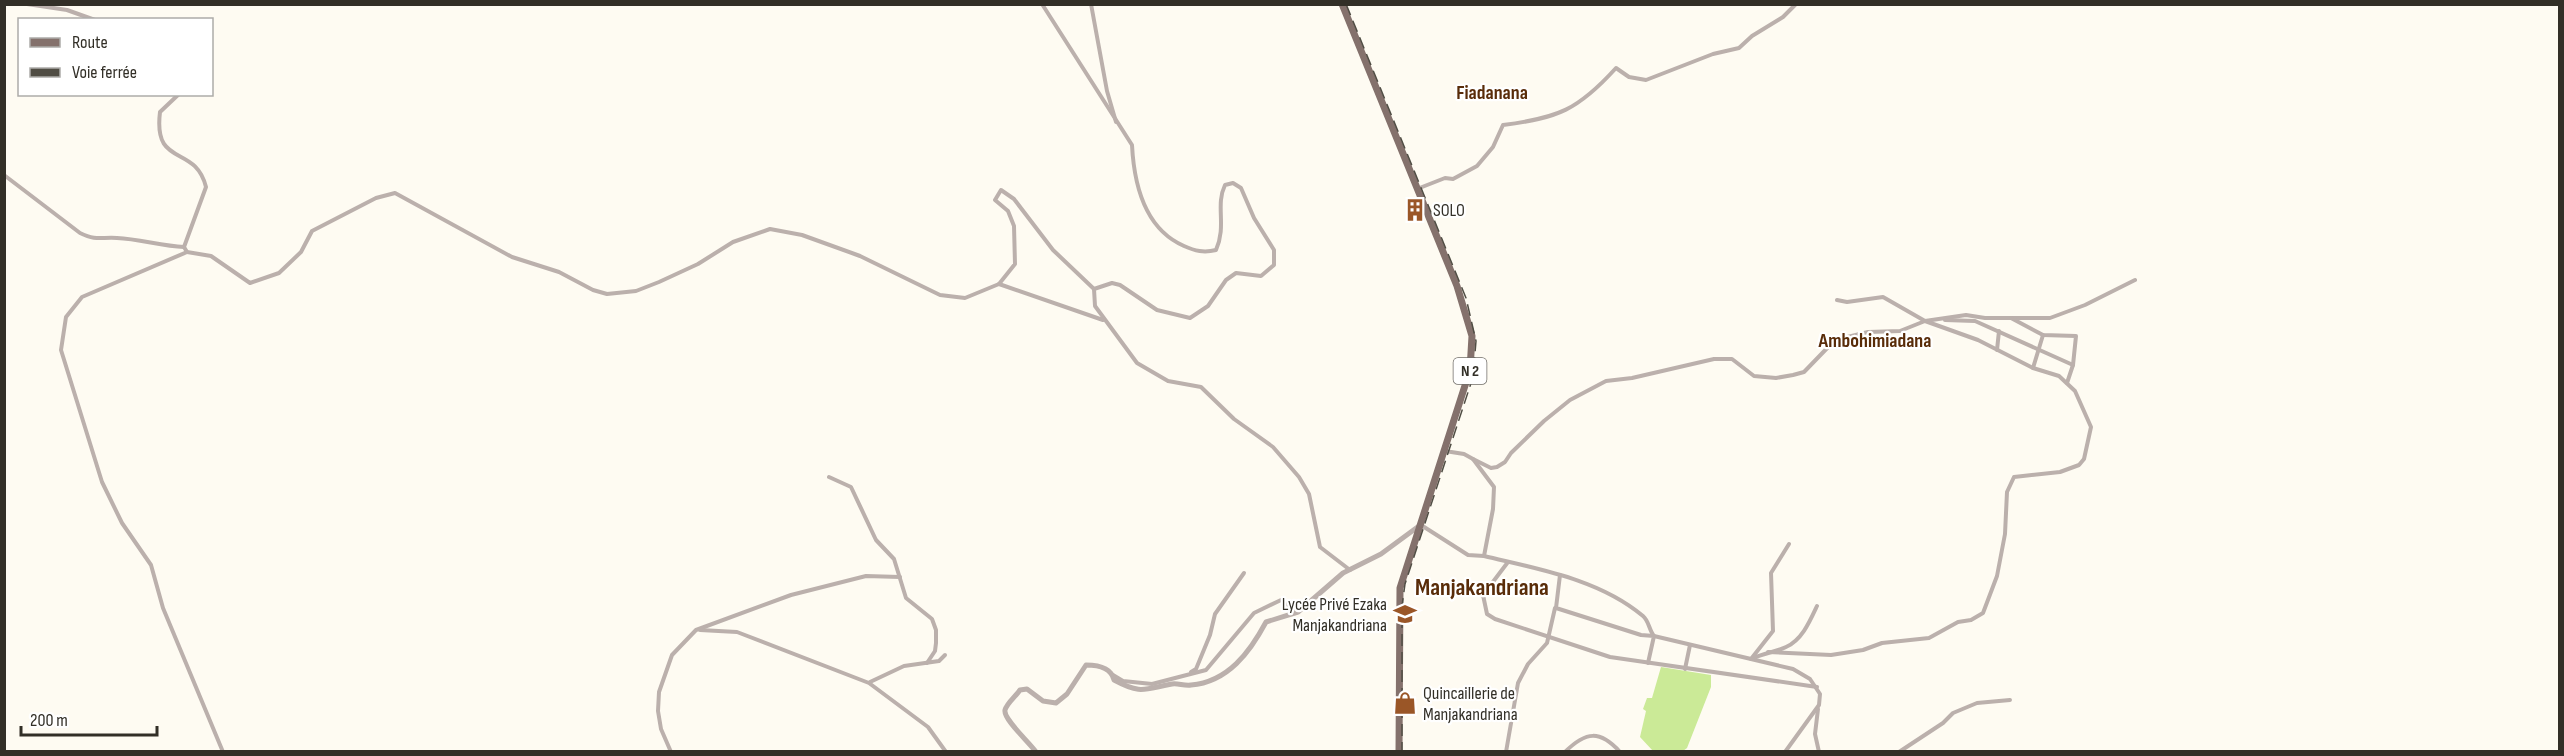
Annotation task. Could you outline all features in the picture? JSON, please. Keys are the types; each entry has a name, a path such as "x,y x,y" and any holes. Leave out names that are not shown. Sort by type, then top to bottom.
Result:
{"main road":[{"name":"N 2","path":"1342,4 1457,286 1472,336 1470,370 1400,588 1399,752"}],"street":[{"path":"27,4 67,10 89,18"},
{"path":"1042,4 1117,125 1132,145 1133,165 1148,214 1166,237 1206,253 1216,250 1223,226 1220,195 1225,185 1233,183 1241,188 1254,218 1274,250 1274,265 1261,276 1236,273 1226,280 1208,306 1190,318 1157,310 1120,285 1112,283 1094,289"},
{"path":"1091,4 1107,91 1112,101 1117,125"},
{"path":"1417,189 1464,175 1486,158 1503,124 1537,121 1583,102 1616,68 1629,77 1646,81 1713,54 1739,48 1752,36 1783,17 1796,4"},
{"path":"177,96 160,112 159,138 163,147 180,155 198,170 206,187 184,247"},
{"path":"4,175 80,233 94,240 117,238 162,246 184,247"},
{"path":"223,751 163,608 151,565 126,530 106,492 61,350 66,317 82,297 187,252 211,256 244,281 257,282 279,273 296,258 312,231 376,198 395,193 512,257 559,272 593,290 607,294 636,291 698,264 733,242 770,229 802,235 850,252 918,286 951,298 965,298 999,284 1013,269 1016,257 1012,219 1008,211 995,200 1001,190 1014,199 1053,250 1094,289 1095,306 1103,320 1137,363 1168,381 1201,387 1234,419 1273,447 1299,477 1309,494 1315,535 1320,547 1327,555 1350,570"},
{"path":"184,247 187,252"},
{"path":"1944,320 1966,315 2050,318 2085,305 2135,280"},
{"path":"999,284 1103,320"},
{"path":"1768,651 1831,655 1863,650 1882,643 1929,638 1958,622 1971,620 1983,613 1997,576 2005,534 2007,492 2011,480 2026,475 2060,472 2079,465 2084,459 2091,427 2075,391 2059,376 2033,368 1997,350 1925,321 1883,297 1847,302 1837,300"},
{"path":"2010,317 2043,335 2076,336 2073,365 2067,383"},
{"path":"1444,450 1464,453 1491,468 1505,462 1527,437 1570,400 1606,381 1632,378 1714,359 1732,359 1754,376 1776,378 1793,375 1804,372 1835,340 1868,332 1900,331 1932,318 1975,321 2073,365"},
{"path":"1997,350 1999,331"},
{"path":"2033,368 2043,335"},
{"path":"1473,459 1494,487 1493,509 1484,556"},
{"path":"829,477 851,487 876,540 894,559 906,598 932,619 936,630 935,651 927,663"},
{"path":"1113,675 1114,680 1128,688 1144,691 1173,684 1203,683 1226,673 1242,660 1266,622 1298,612 1320,591 1350,570 1381,554 1420,525 1468,555 1484,556 1560,575 1622,602 1646,618 1654,636 1648,663"},
{"path":"1751,659 1773,631 1771,573 1789,544"},
{"path":"1508,562 1484,595 1487,614 1611,657 1818,687"},
{"path":"1185,675 1196,669 1210,635 1215,614 1244,573"},
{"path":"1506,752 1518,683 1549,637 1556,608 1560,575"},
{"path":"671,752 661,729 657,711 659,693 672,655 696,630 791,595 866,576 900,578"},
{"path":"1036,752 1008,722 1005,714 1005,709 1020,690 1027,689 1043,701 1056,703 1067,694 1077,674 1086,665 1105,668 1123,681 1152,684 1206,670 1260,608 1281,600 1298,612"},
{"path":"1751,659 1768,651 1786,647 1795,640 1809,623 1817,606"},
{"path":"1556,608 1641,635 1654,636 1802,673 1818,687 1820,694 1815,734 1819,752"},
{"path":"696,630 737,632 869,683 928,727 946,752"},
{"path":"1685,669 1690,645"},
{"path":"869,683 904,666 939,661 945,655"},
{"path":"1899,752 1943,723 1953,713 1977,703 2010,700"},
{"path":"1785,752 1819,705"},
{"path":"1565,752 1584,737 1600,736 1620,752"}],"green space":[{"path":"1661,667 1711,675 1711,687 1687,748 1683,751 1653,751 1640,737 1646,711 1643,709 1647,698 1652,698"}],"railway":[{"path":"1346,4 1466,298 1476,341 1473,377 1405,584 1402,606 1402,752"}],"place":[{"name":"SOLO","path":"1415,210"},
{"name":"Lycée Privé Ezaka Manjakandriana","path":"1405,614"},
{"name":"Quincaillerie de Manjakandriana","path":"1405,703"}],"district":[{"name":"Fiadanana","path":"1492,93"},
{"name":"Ambohimiadana","path":"1875,341"},
{"name":"Manjakandriana","path":"1482,587"}]}
